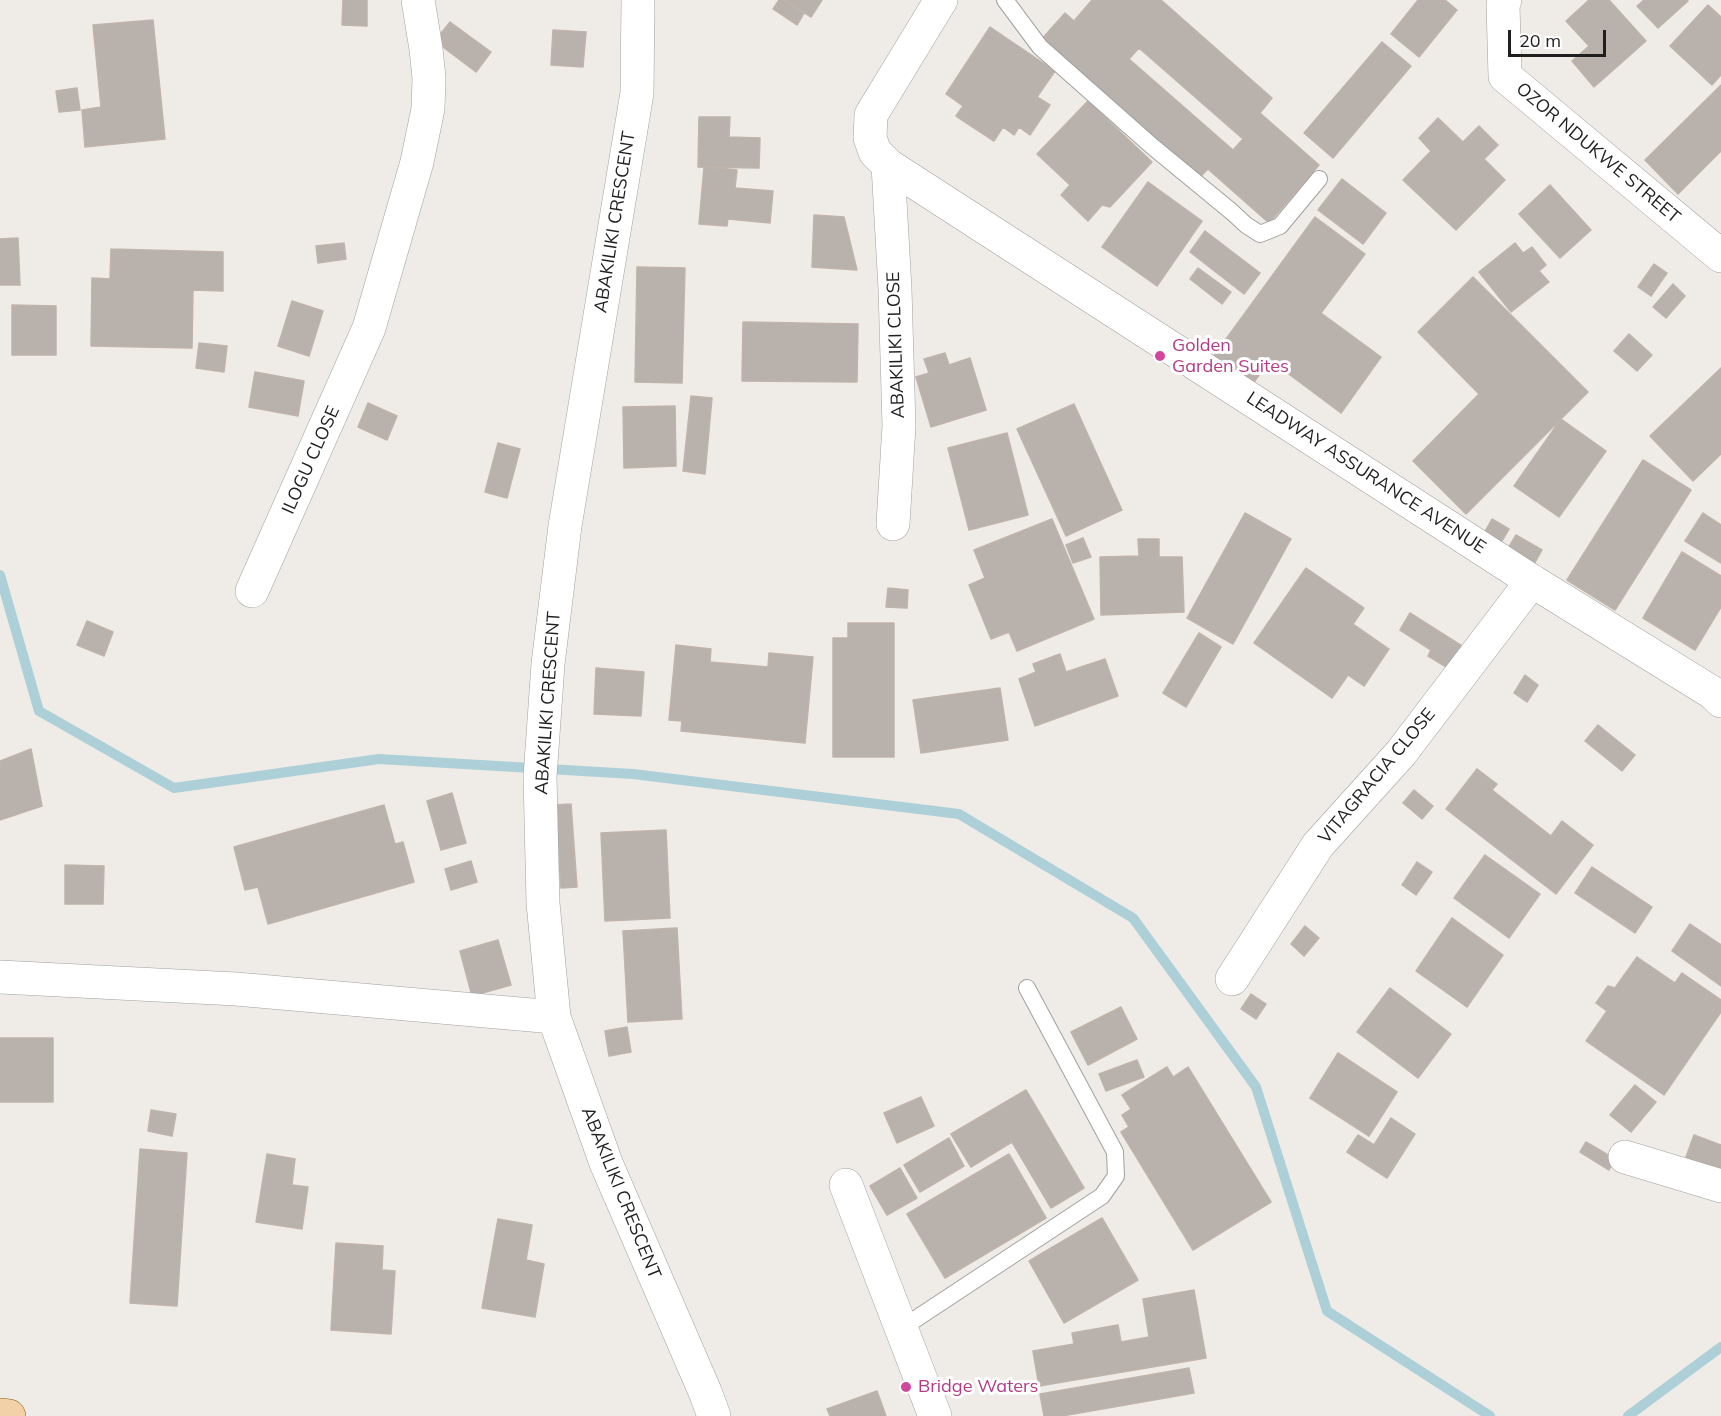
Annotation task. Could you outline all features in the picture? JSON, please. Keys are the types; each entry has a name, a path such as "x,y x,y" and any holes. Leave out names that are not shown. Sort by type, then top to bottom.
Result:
{"main road":[{"path":"0,1415 9,1416"}],"street":[{"name":"ILOGU CLOSE","path":"252,591 369,328 417,162 428,109 429,78 418,0"},
{"name":"ABAKILIKI CRESCENT","path":"638,0 637,93 565,526 548,664 541,762 543,903 554,1017 606,1163 714,1416"},
{"name":"ABAKILIKI CLOSE","path":"893,525 899,426 895,289 879,152 871,115 941,0"},
{"name":"OZOR NDUKWE STREET","path":"1505,0 1503,5 1505,76 1721,256"},
{"name":"LEADWAY ASSURANCE AVENUE","path":"879,152 1532,581 1713,693 1721,701"},
{"name":"VITAGRACIA CLOSE","path":"1232,979 1318,845 1401,753 1532,581"},
{"path":"0,977 236,989 554,1017"},
{"path":"1625,1157 1721,1186"},
{"path":"846,1185 935,1416"}],"lane":[{"path":"1005,0 1040,47 1153,147 1246,225 1260,234 1280,226 1319,179"},
{"path":"902,1328 1102,1196 1116,1176 1115,1152 1027,988"}],"building":[{"path":"343,0 367,0 367,26 342,25"},
{"path":"779,0 783,0 804,13 797,25 773,9"},
{"path":"785,0 822,0 811,17"},
{"path":"1092,0 1161,0 1272,98 1260,113 1319,165 1269,223 1208,169 1198,179 1040,41 1065,13 1074,21","holes":["1139,48 1243,139 1233,150 1129,59"]},
{"path":"1418,0 1445,0 1457,10 1419,57 1391,34"},
{"path":"1589,0 1609,0 1646,41 1594,87 1572,61 1589,46 1566,21"},
{"path":"1644,0 1688,1 1658,28 1637,6"},
{"path":"1708,5 1721,17 1721,75 1712,85 1670,46"},
{"path":"153,20 165,139 85,147 82,110 101,107 93,25"},
{"path":"450,22 491,52 476,72 435,41"},
{"path":"990,27 1055,71 1037,97 1050,105 1030,135 1019,127 1014,135 1003,127 994,141 956,116 963,106 946,94"},
{"path":"553,30 586,32 583,67 551,65"},
{"path":"1382,42 1411,66 1333,158 1304,133"},
{"path":"1721,85 1721,151 1678,194 1645,160"},
{"path":"77,88 80,110 59,112 56,91"},
{"path":"1088,101 1152,162 1110,207 1102,205 1088,221 1061,195 1070,185 1037,154"},
{"path":"699,117 730,117 729,137 760,138 759,168 698,167"},
{"path":"1438,118 1463,142 1479,126 1498,145 1484,159 1505,180 1456,230 1403,180 1431,151 1419,138"},
{"path":"704,167 737,170 735,188 773,191 770,223 728,219 727,226 699,224"},
{"path":"1342,179 1386,213 1363,244 1318,210"},
{"path":"1148,182 1202,221 1157,286 1102,247"},
{"path":"1550,185 1591,230 1560,258 1519,214"},
{"path":"814,215 844,217 857,270 812,267"},
{"path":"1315,217 1365,254 1321,313 1381,357 1341,413 1270,360 1249,389 1210,361"},
{"path":"1205,231 1260,273 1244,294 1190,252"},
{"path":"18,238 20,285 0,285 0,239"},
{"path":"344,243 346,259 318,263 316,246"},
{"path":"1515,243 1523,253 1532,247 1546,265 1539,271 1549,282 1511,312 1479,272"},
{"path":"111,249 223,252 223,291 193,290 192,348 91,346 92,278 110,279"},
{"path":"1654,264 1667,273 1651,296 1638,287"},
{"path":"637,267 685,268 682,383 635,382"},
{"path":"1198,268 1231,292 1222,304 1190,279"},
{"path":"1473,277 1588,392 1466,514 1413,461 1479,394 1418,332"},
{"path":"1673,284 1685,296 1666,318 1653,307"},
{"path":"292,301 323,311 309,356 278,346"},
{"path":"12,305 56,306 56,355 12,355"},
{"path":"743,322 858,324 857,382 742,381"},
{"path":"1629,334 1652,355 1637,371 1614,351"},
{"path":"199,343 227,346 224,372 196,368"},
{"path":"945,353 949,365 970,358 986,410 931,427 916,377 929,373 924,359"},
{"path":"1721,368 1721,454 1693,481 1650,436"},
{"path":"255,372 304,381 298,416 249,407"},
{"path":"691,396 712,398 705,474 683,471"},
{"path":"368,403 397,416 387,440 358,427"},
{"path":"1074,404 1122,510 1066,536 1017,429"},
{"path":"675,406 676,466 624,468 623,407"},
{"path":"1561,419 1606,451 1559,517 1514,486"},
{"path":"1007,433 1028,515 969,530 948,448"},
{"path":"498,443 520,449 507,498 485,492"},
{"path":"1643,460 1691,490 1615,610 1567,580"},
{"path":"1245,513 1291,539 1233,644 1187,618"},
{"path":"1703,513 1721,525 1721,563 1685,541"},
{"path":"1052,519 1094,619 1017,651 1009,632 991,639 969,585 985,578 974,550"},
{"path":"1492,519 1509,529 1496,551 1479,542"},
{"path":"1516,535 1542,550 1529,573 1503,557"},
{"path":"1083,538 1091,557 1073,563 1066,545"},
{"path":"1138,539 1159,539 1159,557 1182,557 1184,612 1101,615 1100,557 1139,556"},
{"path":"1682,552 1721,576 1721,607 1695,650 1643,618"},
{"path":"1306,568 1364,608 1353,624 1389,649 1364,686 1348,675 1332,698 1254,643"},
{"path":"888,588 908,590 907,608 886,607"},
{"path":"1410,613 1462,646 1448,668 1428,656 1431,650 1400,630"},
{"path":"87,621 113,632 104,656 77,645"},
{"path":"848,623 894,623 894,757 833,757 833,638 848,638"},
{"path":"1199,633 1221,647 1186,707 1163,693"},
{"path":"676,645 711,649 710,662 768,667 769,653 813,657 805,743 681,731 682,721 669,720"},
{"path":"1060,654 1066,672 1105,659 1118,696 1035,726 1019,679 1036,672 1033,664"},
{"path":"596,668 644,672 641,716 594,714"},
{"path":"1525,675 1538,685 1527,702 1514,693"},
{"path":"1000,688 1008,740 921,753 913,700"},
{"path":"1598,725 1635,755 1622,771 1585,741"},
{"path":"31,749 42,806 0,820 0,761"},
{"path":"1477,769 1497,784 1492,790 1551,836 1562,821 1593,845 1556,894 1446,809"},
{"path":"1414,790 1433,806 1422,819 1403,803"},
{"path":"452,793 466,843 441,850 427,801"},
{"path":"571,804 577,887 561,888 555,805"},
{"path":"384,805 395,844 403,842 414,882 268,924 258,887 245,890 234,847"},
{"path":"666,830 670,918 605,921 601,833"},
{"path":"1485,855 1540,894 1509,938 1454,898"},
{"path":"471,861 477,882 451,890 445,869"},
{"path":"1417,862 1432,872 1416,895 1402,885"},
{"path":"65,865 104,866 103,904 65,904"},
{"path":"1592,867 1652,907 1635,933 1575,893"},
{"path":"1452,918 1503,955 1467,1007 1416,971"},
{"path":"1690,924 1721,945 1721,986 1672,951"},
{"path":"1305,926 1319,938 1304,956 1291,944"},
{"path":"677,928 682,1019 628,1022 623,931"},
{"path":"498,940 511,985 472,996 460,951"},
{"path":"1637,957 1675,983 1682,973 1721,1000 1721,1012 1664,1095 1586,1041 1607,1011 1596,1003 1608,986 1615,988"},
{"path":"1390,988 1451,1034 1418,1078 1357,1032"},
{"path":"1251,994 1266,1004 1256,1019 1241,1009"},
{"path":"1121,1007 1137,1039 1088,1065 1071,1032"},
{"path":"627,1027 631,1052 609,1056 605,1031"},
{"path":"0,1038 53,1038 53,1102 0,1102"},
{"path":"1338,1053 1397,1092 1369,1136 1310,1098"},
{"path":"1137,1060 1144,1077 1106,1091 1099,1074"},
{"path":"1167,1067 1173,1077 1188,1067 1271,1202 1193,1250 1121,1132 1129,1127 1122,1115 1131,1109 1122,1095"},
{"path":"1635,1085 1656,1102 1631,1132 1610,1115"},
{"path":"1026,1090 1084,1188 1051,1208 1012,1142 971,1167 951,1134"},
{"path":"921,1097 934,1126 897,1143 884,1113"},
{"path":"151,1110 176,1114 172,1136 148,1131"},
{"path":"1391,1118 1415,1134 1387,1178 1347,1152 1358,1135 1374,1145"},
{"path":"1694,1135 1721,1145 1721,1170 1686,1157"},
{"path":"949,1138 964,1166 920,1192 904,1165"},
{"path":"1586,1142 1615,1159 1609,1170 1580,1152"},
{"path":"140,1149 187,1153 177,1306 130,1303"},
{"path":"267,1154 295,1159 292,1185 308,1187 302,1229 256,1222"},
{"path":"1009,1154 1046,1218 945,1278 907,1214"},
{"path":"900,1168 917,1198 887,1215 870,1186"},
{"path":"1102,1218 1138,1280 1064,1323 1029,1261"},
{"path":"498,1219 532,1225 526,1260 544,1264 535,1317 482,1308"},
{"path":"336,1243 383,1246 382,1270 395,1271 391,1334 331,1330"},
{"path":"1194,1290 1206,1358 1039,1386 1033,1351 1074,1344 1072,1333 1118,1325 1121,1342 1149,1337 1143,1299"},
{"path":"1189,1368 1194,1393 1062,1416 1044,1416 1040,1394"},
{"path":"877,1391 886,1416 830,1416 827,1409"}],"waterway":[{"path":"0,575 39,711 174,788 379,759 633,774 959,814 1133,918 1256,1087 1327,1311 1490,1416"},
{"path":"1628,1416 1721,1347"}],"place":[{"name":"Golden Garden Suites","path":"1160,356"},
{"name":"Bridge Waters","path":"906,1387"}]}
